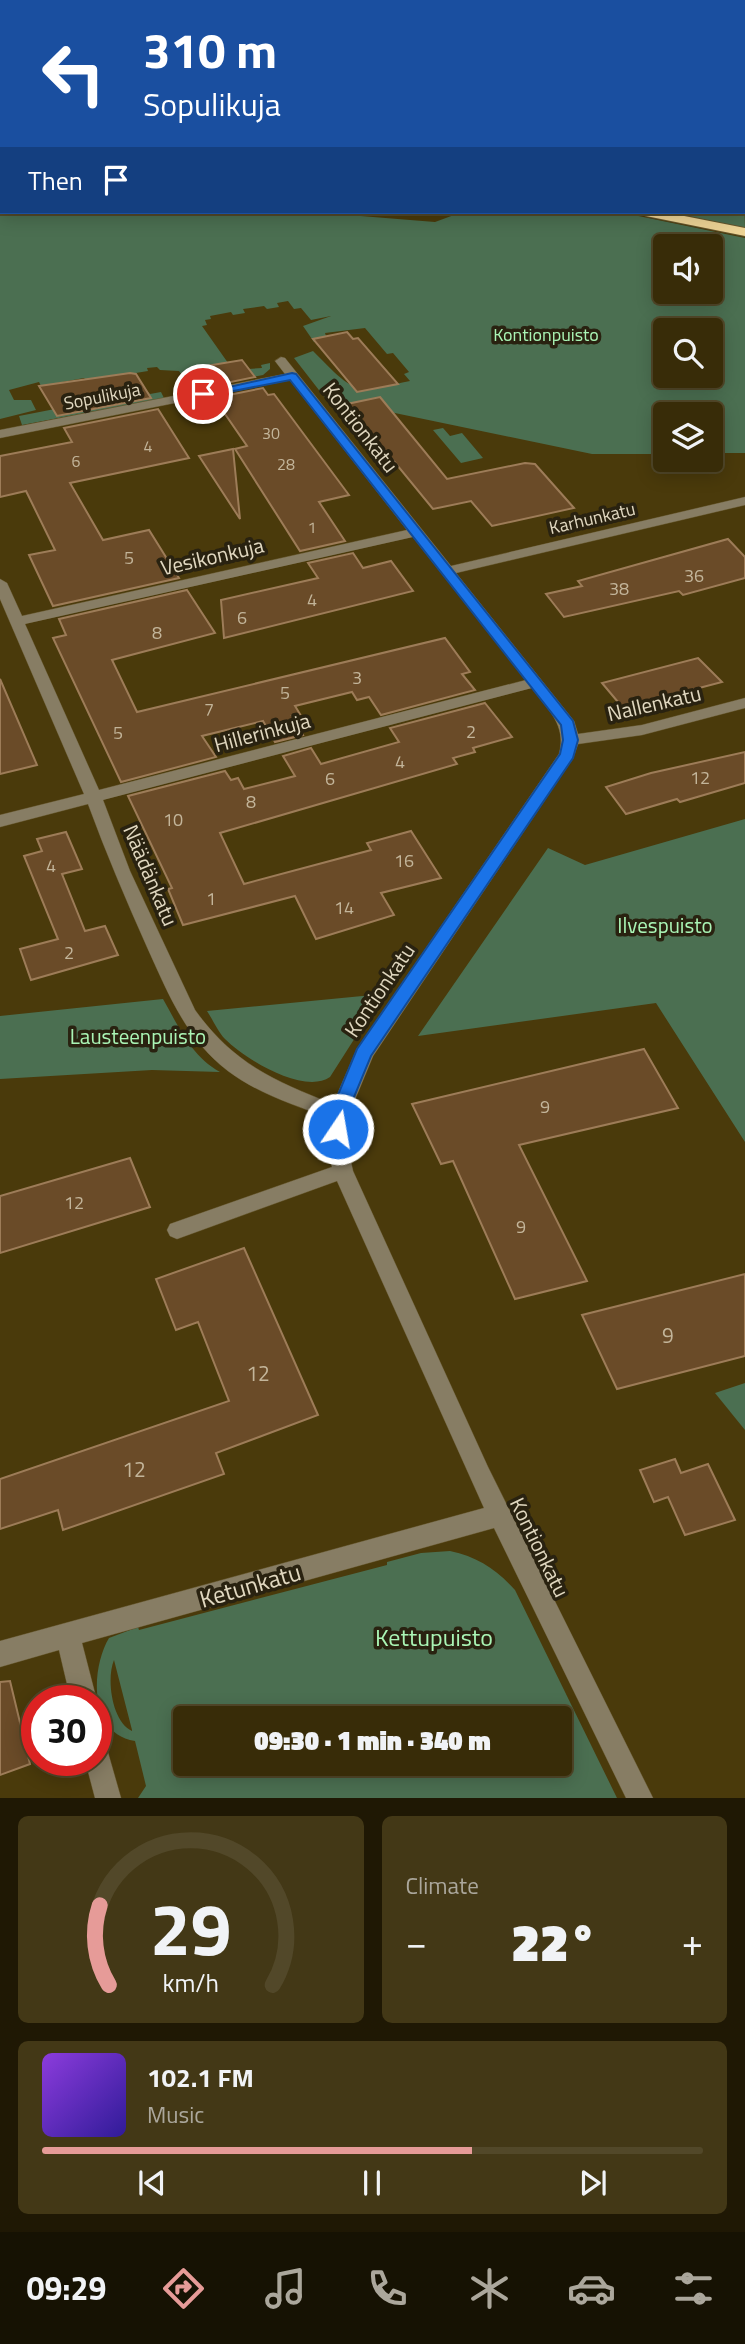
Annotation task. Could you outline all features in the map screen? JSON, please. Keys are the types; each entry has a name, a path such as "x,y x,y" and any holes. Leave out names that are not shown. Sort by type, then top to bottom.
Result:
{"highway":[{"path":"656,214 745,232"}],"street":[{"name":"Sopulikuja","path":"0,434 287,368"},
{"name":"Kontionkatu","path":"287,368 568,724 571,740 563,761 363,1054 338,1114 337,1144 343,1171 499,1515 640,1798"},
{"name":"Karhunkatu","path":"448,571 745,501"},
{"name":"Vesikonkuja","path":"18,621 415,532"},
{"name":"Näädänkatu","path":"0,583 94,797 121,871 187,1013 201,1035 218,1055 243,1073 269,1087 338,1114"},
{"name":"Hillerinkuja","path":"0,821 534,684"},
{"name":"Nallenkatu","path":"571,740 642,730 745,703"},
{"path":"177,1230 343,1171"},
{"name":"Ketunkatu","path":"0,1654 499,1515"},
{"path":"68,1636 80,1685"},
{"path":"102,1776 108,1798"}],"green space":[{"name":"Kontionpuisto","path":"0,214 336,214 435,222 454,215 444,214 629,214 745,238 745,453 723,453 723,402 653,402 653,454 592,454 366,407 336,412 294,358 313,351 338,376 356,387 376,387 410,381 404,374 409,372 393,353 387,354 365,328 325,333 326,336 320,337 322,341 314,342 303,326 331,316 311,320 301,308 294,309 288,301 277,303 279,307 267,309 264,306 243,309 245,313 233,315 231,312 210,316 211,319 205,320 207,325 202,326 233,370 262,368 261,365 270,363 270,369 263,375 175,393 173,389 189,385 179,371 160,370 157,367 147,368 148,371 87,381 84,378 41,386 39,382 9,390 14,400 31,400 36,410 0,419"},
{"path":"678,214 745,214 745,228"},
{"path":"147,391 150,394 161,392 164,398 22,425 19,416"},
{"path":"443,428 450,436 462,433 483,458 461,463 433,430"},
{"name":"Ilvespuisto","path":"745,819 745,1142 656,1003 418,1036 548,848 585,865"},
{"path":"383,994 330,1077 319,1081 291,1078 260,1065 222,1036 207,1011"},
{"name":"Lausteenpuisto","path":"163,999 193,1049 220,1072 152,1070 0,1079 0,1016"},
{"path":"745,1383 745,1430 715,1393"},
{"name":"Kettupuisto","path":"450,1551 478,1560 501,1576 515,1590 572,1706 173,1706 173,1776 572,1776 572,1706 617,1798 138,1798 146,1786 135,1741 120,1736 112,1729 112,1694 115,1710 125,1726 132,1731 114,1660 111,1685 97,1685 99,1666 109,1638 138,1627 139,1630 387,1565 387,1562 421,1553"}],"building":[{"path":"347,332 353,339 358,338 398,384 357,392 313,339"},
{"path":"242,360 255,377 207,387 194,368"},
{"path":"136,374 151,398 57,416 39,386"},
{"path":"263,388 268,395 274,394 349,495 319,502 345,541 300,551 235,449 247,446 214,398"},
{"path":"380,397 447,479 525,463 535,464 574,508 492,526 471,501 433,509 347,404"},
{"path":"158,409 189,458 70,483 103,540 149,530 179,578 53,606 29,555 55,550 26,491 0,497 0,456 72,442 64,428"},
{"path":"233,449 240,519 199,456"},
{"path":"728,539 745,557 745,578 683,595 679,591 564,617 546,594 582,586 578,581"},
{"path":"353,553 363,568 391,561 413,591 224,638 221,600 318,578 308,563"},
{"path":"187,590 215,633 112,660 137,712 445,638 470,672 462,674 475,690 381,715 369,697 357,700 352,692 295,706 300,714 292,716 303,735 275,742 263,721 202,736 216,757 121,782 53,638 66,635 59,619"},
{"path":"698,658 722,682 623,708 602,683"},
{"path":"0,679 37,765 0,774"},
{"path":"485,703 512,737 473,748 475,752 453,758 457,764 220,833 244,884 371,850 367,843 411,831 441,878 381,893 394,915 316,939 295,896 183,925 168,889 172,888 128,796 225,771 231,780 238,778 244,789 295,776 283,756 311,748 321,764 399,742 390,728"},
{"path":"745,752 745,783 680,802 677,799 626,814 606,787 651,773"},
{"path":"66,832 82,869 62,874 85,931 105,926 118,955 31,980 20,949 58,939 24,856 42,851 37,839"},
{"path":"644,1049 678,1108 519,1145 587,1281 515,1299 453,1161 441,1164 412,1104"},
{"path":"130,1158 150,1207 0,1253 0,1196"},
{"path":"244,1248 318,1415 216,1453 224,1474 63,1530 58,1510 0,1529 0,1479 229,1401 198,1322 176,1330 156,1279"},
{"path":"745,1274 745,1356 617,1389 582,1315"},
{"path":"675,1459 681,1473 708,1464 735,1520 685,1535 668,1497 654,1502 640,1470"},
{"path":"10,1681 21,1727 21,1767 0,1775 0,1682"}],"route":[{"path":"203,394 292,376 568,724 571,740 567,754 363,1054 338,1114 338,1129"}]}
